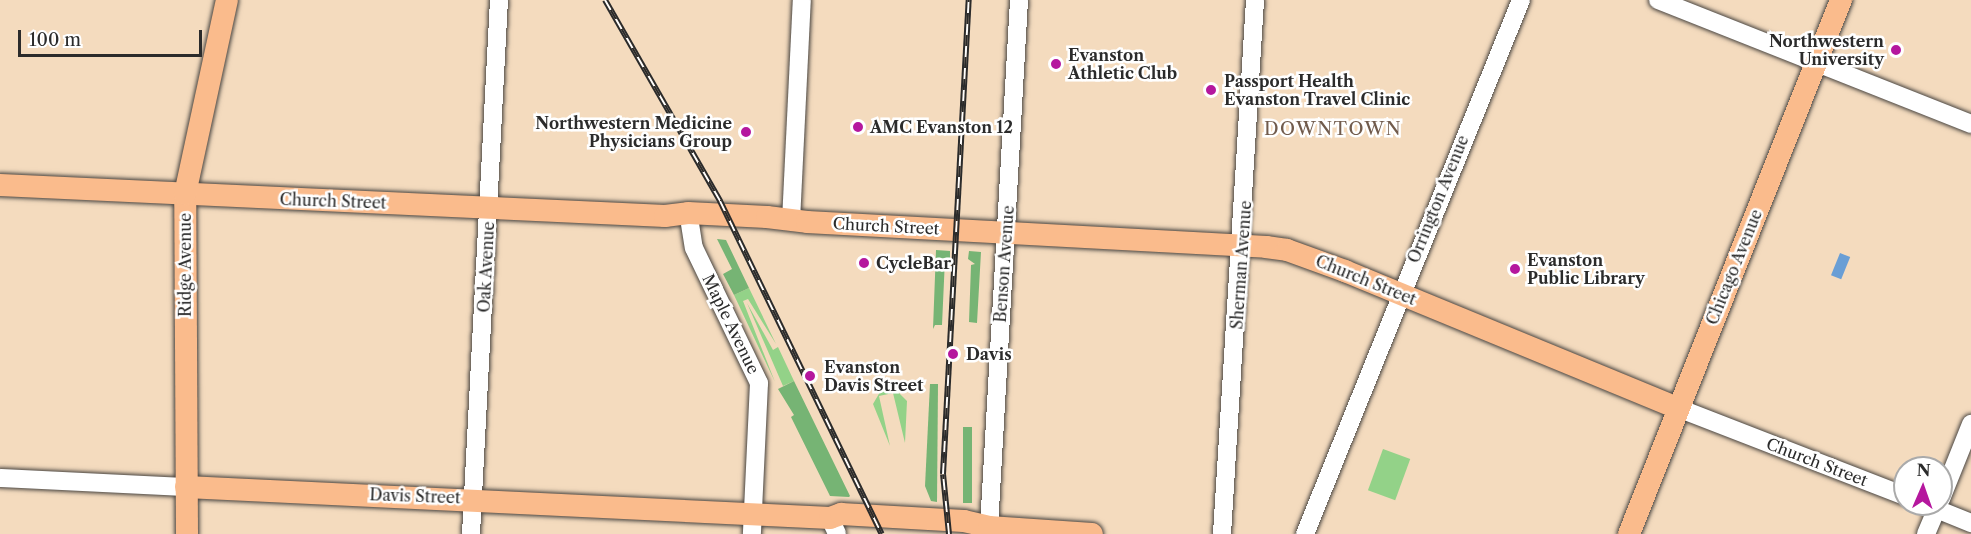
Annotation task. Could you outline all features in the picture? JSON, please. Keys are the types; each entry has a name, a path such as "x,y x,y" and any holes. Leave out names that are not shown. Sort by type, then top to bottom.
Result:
{"main road":[{"name":"Ridge Avenue","path":"187,534 185,194 227,0"},
{"name":"Chicago Avenue","path":"1629,534 1841,0"},
{"name":"Church Street","path":"0,185 665,216 688,213 791,221 1242,245 1287,250 1400,293 1678,408"},
{"name":"Church Street","path":"665,216 690,224 767,228 791,221"},
{"name":"Davis Street","path":"186,487 473,498 753,524 833,526 841,514 953,520 989,527 1092,534"}],"street":[{"name":"Oak Avenue","path":"471,534 499,0"},
{"path":"791,221 802,0"},
{"name":"Benson Avenue","path":"989,527 1019,0"},
{"name":"Sherman Avenue","path":"1223,533 1255,0"},
{"path":"1658,0 1971,124"},
{"name":"Orrington Avenue","path":"1305,534 1400,293 1520,1"},
{"name":"Maple Avenue","path":"690,224 694,248 759,383 753,524"},
{"name":"Church Street","path":"1678,408 1893,491"},
{"path":"1953,464 1971,424"},
{"name":"Davis Street","path":"0,478 186,487"},
{"path":"1953,514 1971,523"},
{"path":"1926,534 1931,516"}],"green space":[{"path":"717,239 726,240 749,288 734,295 723,274 732,269"},
{"path":"936,250 950,251 950,258 945,259 942,325 935,325 933,329"},
{"path":"969,251 981,252 977,323 969,322 971,265 975,264 968,259"},
{"path":"749,288 776,344 748,299 743,301 775,382 734,295"},
{"path":"747,303 773,350 778,347 794,381 783,386"},
{"path":"794,381 849,497 830,496 791,417 794,415 778,389"},
{"path":"930,384 938,384 937,502 931,501 925,486"},
{"path":"895,389 907,401 905,443 893,393 879,396 890,446 873,404 880,392"},
{"path":"963,427 972,427 972,503 963,503"},
{"path":"1383,449 1410,459 1395,500 1368,490"}],"water":[{"path":"1840,253 1850,257 1841,279 1831,275"}],"railway":[{"path":"605,0 720,201 882,534"},
{"path":"949,534 943,474 969,0"}],"place":[{"name":"Northwestern University","path":"1896,50"},
{"name":"Evanston Athletic Club","path":"1056,64"},
{"name":"Passport Health Evanston Travel Clinic","path":"1211,90"},
{"name":"AMC Evanston 12","path":"858,127"},
{"name":"Northwestern Medicine Physicians Group","path":"746,132"},
{"name":"CycleBar","path":"864,263"},
{"name":"Evanston Public Library","path":"1515,269"},
{"name":"Davis","path":"953,354"},
{"name":"Evanston Davis Street","path":"810,376"}],"district":[{"name":"DOWNTOWN","path":"1333,129"}]}
